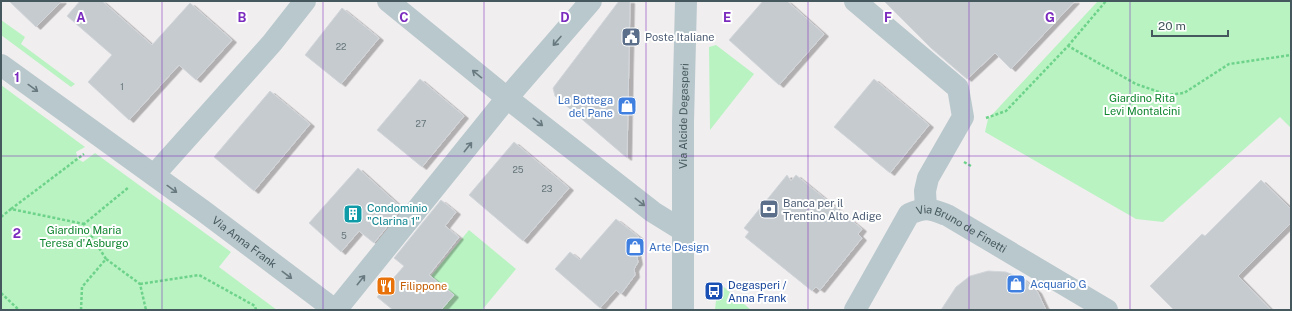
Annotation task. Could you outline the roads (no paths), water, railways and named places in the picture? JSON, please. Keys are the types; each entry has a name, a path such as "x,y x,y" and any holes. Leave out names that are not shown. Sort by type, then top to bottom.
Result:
{"street":[{"path":"154,176 272,43 305,1"},
{"path":"388,1 507,98 652,212 682,230"},
{"path":"507,98 592,1"},
{"name":"Via Alcide Degasperi","path":"683,310 683,122 686,1"},
{"path":"855,1 958,88 963,117 928,178 925,191 926,208"},
{"name":"Via Anna Frank","path":"1,65 336,310 507,98"},
{"name":"Via Bruno de Finetti","path":"855,310 909,214 926,208 947,215 1107,310"}],"place":[{"name":"Poste Italiane","path":"631,37"},
{"name":"La Bottega del Pane","path":"627,106"},
{"name":"Banca per il Trentino Alto Adige","path":"769,209"},
{"name":"Condominio \"Clarina 1\"","path":"353,214"},
{"name":"Arte Design","path":"635,247"},
{"name":"Acquario G","path":"1016,284"},
{"name":"Filippone","path":"386,286"},
{"name":"Degasperi / Anna Frank","path":"714,291"}],"park label":[{"name":"Giardino Rita Levi Montalcini","path":"1142,104"},
{"name":"Giardino Maria Teresa d'Asburgo","path":"84,236"}]}
